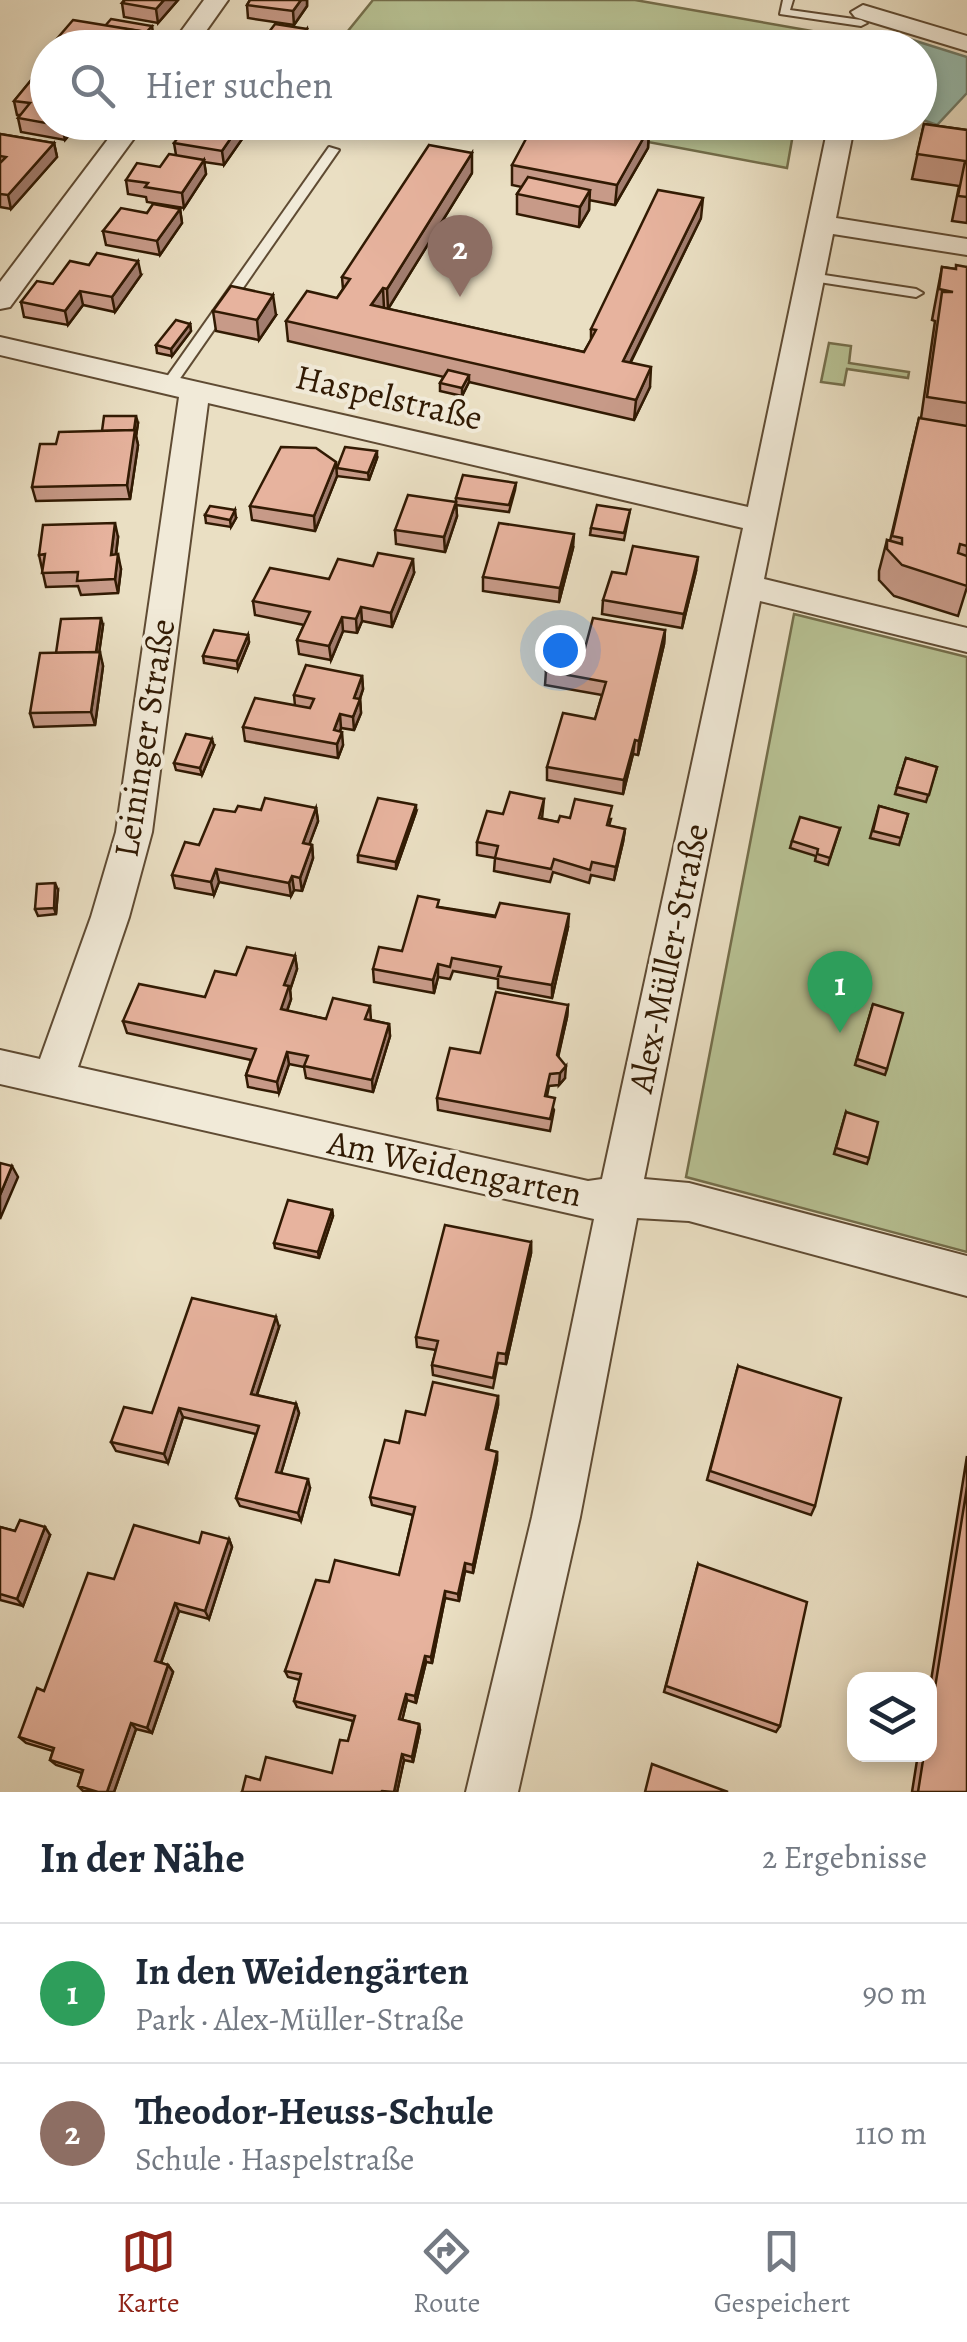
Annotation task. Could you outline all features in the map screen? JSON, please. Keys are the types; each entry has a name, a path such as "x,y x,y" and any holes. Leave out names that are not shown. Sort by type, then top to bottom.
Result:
{"street":[{"path":"194,30 216,0"},
{"path":"861,21 902,30"},
{"path":"937,37 967,44"},
{"path":"0,301 121,140"},
{"name":"Alex-Müller-Straße","path":"492,1792 524,1666 838,140"},
{"path":"822,224 967,248"},
{"name":"Haspelstraße","path":"0,346 761,521"},
{"name":"Leininger Straße","path":"54,1077 110,917 134,832 182,387"},
{"path":"747,586 967,640"},
{"name":"Am Weidengarten","path":"0,1066 588,1200 619,1197 689,1202 967,1276"}],"lane":[{"path":"788,0 784,12 861,21"},
{"path":"182,387 333,150"},
{"path":"811,277 916,293"}],"shaded area":[{"path":"373,0 635,0 806,30 349,30"},
{"path":"937,48 967,57 967,93 937,125"},
{"path":"638,140 792,140 787,168"},
{"path":"829,343 851,346 849,363 909,372 908,378 847,369 844,385 821,382"},
{"path":"794,614 967,657 967,1252 686,1177"}],"building":[{"path":"164,0 156,9 122,3"},
{"path":"250,0 301,0 293,11 247,5"},
{"path":"111,19 152,26 148,30 133,30 105,26"},
{"path":"73,20 134,30 64,30"},
{"path":"275,24 307,29 306,30 270,30"},
{"path":"30,82 30,103 14,101"},
{"path":"30,103 30,120 18,118"},
{"path":"937,126 967,130 967,197 958,196 965,161 917,154 920,140 937,140"},
{"path":"0,134 54,143 8,195 0,194 0,163 6,157 0,156"},
{"path":"176,140 230,140 222,151 174,143"},
{"path":"525,140 642,140 617,185 512,165"},
{"path":"429,145 472,153 387,289 383,288 371,305 584,352 596,330 591,329 658,190 703,198 623,361 651,367 636,400 286,321 307,291 337,298 350,279 342,277"},
{"path":"169,154 204,160 182,193 126,180 137,163 160,167"},
{"path":"528,177 590,190 580,207 517,194"},
{"path":"153,204 180,209 157,241 103,231 121,208 147,213"},
{"path":"97,253 138,261 112,297 80,291 65,311 21,302 37,281 53,284 70,261 89,265"},
{"path":"956,265 967,267 967,403 927,397 942,292 953,292 939,289 942,267 956,269"},
{"path":"231,286 273,295 257,320 213,311"},
{"path":"176,320 190,324 171,349 156,345"},
{"path":"448,370 469,375 462,388 440,383"},
{"path":"104,416 136,416 134,430 102,431"},
{"path":"919,418 967,426 967,546 960,544 958,553 967,556 967,586 902,565 887,549 887,540 902,544 902,538 892,536"},
{"path":"135,430 127,485 32,487 40,444 56,444 59,432"},
{"path":"281,447 316,448 336,462 314,516 250,506"},
{"path":"345,447 377,451 368,473 337,468"},
{"path":"463,475 516,483 509,505 456,498"},
{"path":"408,495 456,502 444,537 395,530"},
{"path":"597,505 630,510 624,533 591,528"},
{"path":"210,506 235,510 230,520 205,515"},
{"path":"115,523 111,555 118,554 115,579 77,581 78,572 42,573 45,554 39,555 43,525"},
{"path":"499,523 574,534 560,588 483,577"},
{"path":"633,546 698,557 684,614 603,600 612,572 626,574"},
{"path":"378,553 413,559 391,613 361,607 356,619 342,617 329,646 297,640 310,612 253,601 270,568 329,579 338,559 373,566"},
{"path":"101,618 96,652 56,653 61,619"},
{"path":"593,618 665,630 639,741 635,740 624,780 547,767 563,713 595,719 606,682 546,671 555,642 585,648"},
{"path":"214,630 248,635 237,661 203,656"},
{"path":"100,652 91,712 30,713 40,653"},
{"path":"306,665 362,676 354,698 360,699 353,717 340,714 334,730 342,732 337,744 243,727 255,698 310,708 314,699 294,695"},
{"path":"186,734 212,739 200,768 174,763"},
{"path":"906,758 937,767 929,795 897,787"},
{"path":"510,792 544,799 539,818 558,822 560,816 570,818 575,799 612,806 607,825 625,829 616,867 592,862 590,870 554,859 551,869 495,858 498,846 477,842 487,811 503,814"},
{"path":"265,798 316,808 303,843 312,845 300,878 292,876 289,883 216,869 211,882 172,875 185,842 199,845 214,809 235,812 238,806 261,810"},
{"path":"378,798 416,805 396,862 358,855"},
{"path":"879,806 908,814 901,838 873,831"},
{"path":"800,817 840,828 830,858 817,854 818,849 792,841"},
{"path":"55,883 54,908 35,909 37,884"},
{"path":"418,896 439,900 437,907 495,917 500,903 569,914 552,985 498,976 501,967 452,958 450,967 438,964 433,980 373,969 379,947 402,951"},
{"path":"247,947 295,956 284,985 289,986 281,1009 326,1019 333,998 370,1006 365,1019 389,1024 372,1080 304,1066 308,1056 287,1052 277,1082 246,1075 256,1049 123,1021 139,984 205,997 215,971 236,975"},
{"path":"496,992 568,1005 557,1055 566,1066 560,1073 550,1074 545,1096 555,1098 550,1119 437,1098 450,1048 480,1053"},
{"path":"873,1004 903,1013 887,1069 857,1059"},
{"path":"846,1112 878,1122 869,1158 836,1148"},
{"path":"0,1163 12,1166 0,1195"},
{"path":"288,1200 332,1210 318,1252 274,1243"},
{"path":"445,1225 531,1242 506,1354 498,1353 493,1378 432,1365 438,1341 416,1337"},
{"path":"192,1298 276,1317 251,1394 296,1404 276,1472 308,1479 298,1513 236,1498 259,1426 179,1408 164,1454 111,1442 124,1407 152,1413"},
{"path":"738,1366 841,1398 815,1506 710,1471"},
{"path":"433,1382 498,1396 486,1449 497,1452 473,1565 465,1563 458,1594 445,1591 431,1657 425,1656 415,1696 406,1694 399,1719 419,1724 412,1757 402,1754 394,1792 242,1792 246,1776 260,1780 266,1757 332,1773 340,1740 348,1741 355,1716 294,1701 301,1674 285,1671 316,1580 329,1582 335,1560 399,1575 415,1507 370,1497 385,1440 399,1443 406,1411 425,1415"},
{"path":"967,1487 967,1792 918,1792 923,1762 937,1762 937,1675"},
{"path":"20,1520 45,1527 17,1599 0,1594 0,1527 15,1531"},
{"path":"134,1525 199,1543 202,1532 229,1539 205,1611 175,1603 155,1661 168,1665 147,1728 131,1723 107,1792 98,1792 78,1786 83,1770 50,1760 54,1748 19,1737 37,1688 44,1691 88,1573 114,1579"},
{"path":"698,1564 807,1602 780,1726 666,1686"},
{"path":"652,1764 728,1792 645,1792"}],"place":[{"name":"Theodor-Heuss-Schule","path":"460,297"},
{"name":"In den Weidengärten","path":"840,1033"}]}
